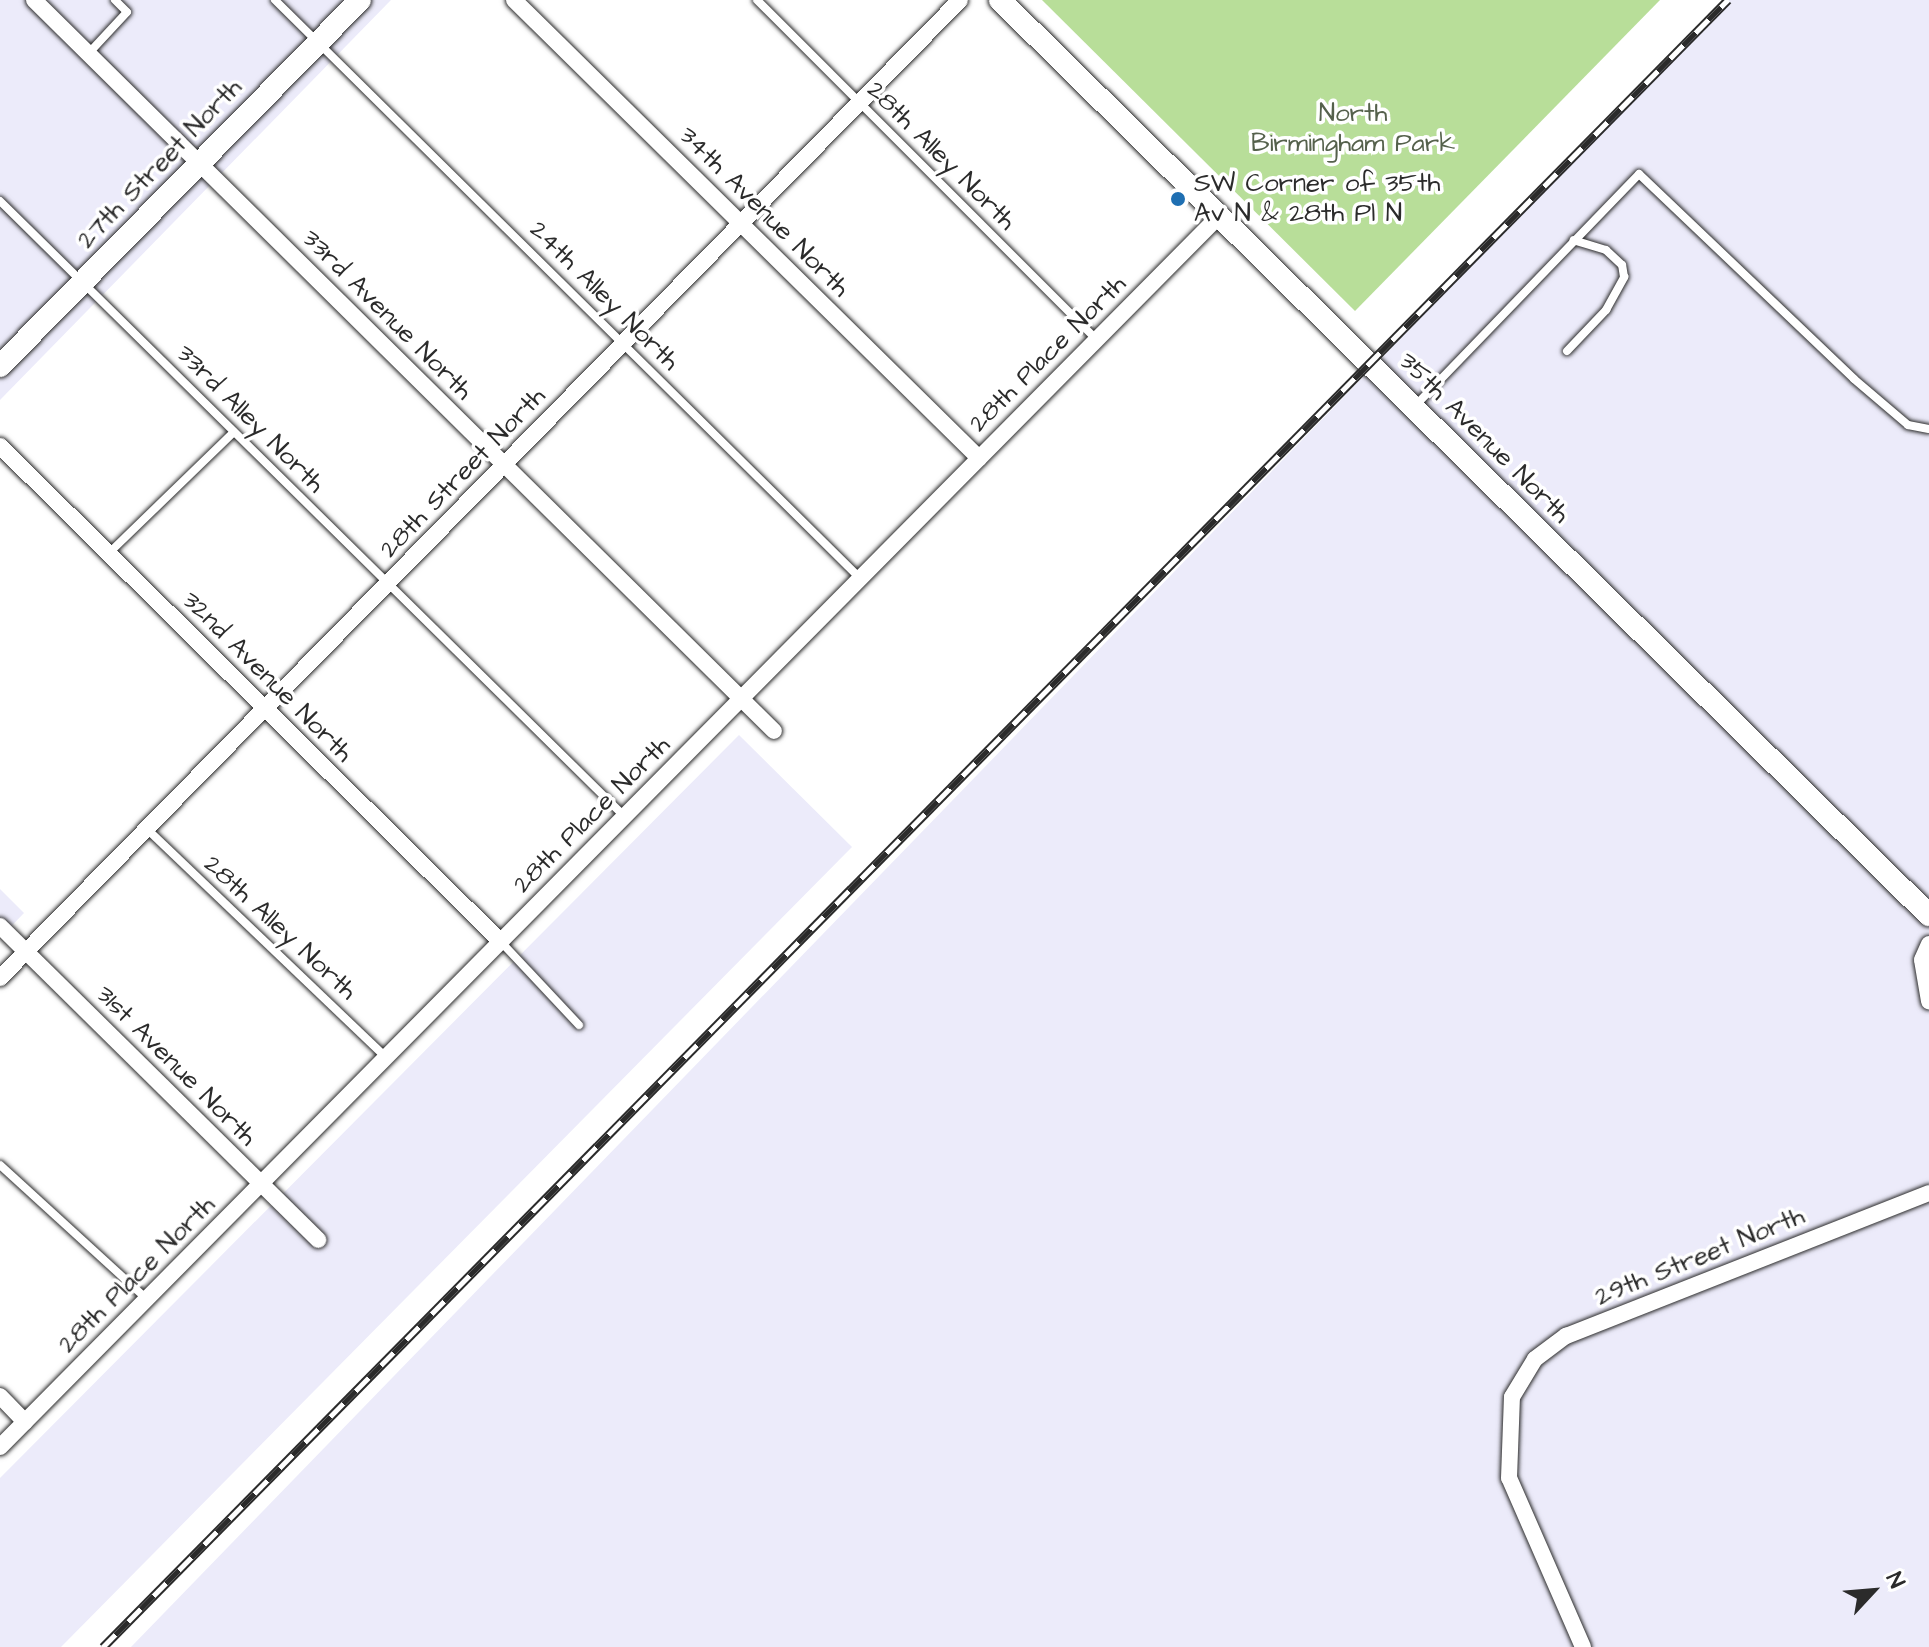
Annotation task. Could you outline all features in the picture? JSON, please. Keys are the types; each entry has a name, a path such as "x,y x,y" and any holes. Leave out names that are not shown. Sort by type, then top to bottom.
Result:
{"street":[{"name":"33rd Avenue North","path":"34,0 774,731"},
{"name":"27th Street North","path":"0,366 360,0"},
{"name":"34th Avenue North","path":"514,0 979,458"},
{"name":"28th Street North","path":"0,978 960,0"},
{"name":"35th Avenue North","path":"1000,0 1929,915"},
{"name":"28th Place North","path":"0,1447 1219,216"},
{"name":"32nd Avenue North","path":"0,446 501,942"},
{"name":"31st Avenue North","path":"0,926 318,1240"},
{"path":"1929,944 1922,960 1929,1001"},
{"name":"29th Street North","path":"1583,1647 1509,1478 1512,1397 1535,1359 1566,1336 1929,1193"},
{"path":"0,1396 25,1422"}],"lane":[{"path":"88,54 127,12 115,0"},
{"path":"275,0 318,43"},
{"name":"28th Alley North","path":"757,0 1097,340"},
{"name":"24th Alley North","path":"318,43 861,578"},
{"path":"1414,408 1639,174 1854,379 1908,425 1929,429"},
{"name":"33rd Alley North","path":"0,201 389,584"},
{"path":"1567,351 1606,310 1624,277 1622,265 1606,250 1574,240"},
{"path":"109,554 234,432"},
{"path":"389,584 625,816"},
{"name":"28th Alley North","path":"146,829 387,1057"},
{"path":"501,942 579,1025"},
{"path":"0,1165 147,1299"}],"shaded area":[{"path":"0,0 391,0 0,400"},
{"path":"1729,0 1929,0 1929,1647 131,1647"},
{"path":"739,735 852,847 61,1647 0,1647 0,1478"},
{"path":"0,889 24,913 0,938"}],"green space":[{"name":"North Birmingham Park","path":"1042,0 1660,0 1355,311"}],"railway":[{"path":"103,1647 1728,0"}],"place":[{"name":"SW Corner of 35th Av N & 28th Pl N","path":"1178,199"}]}
